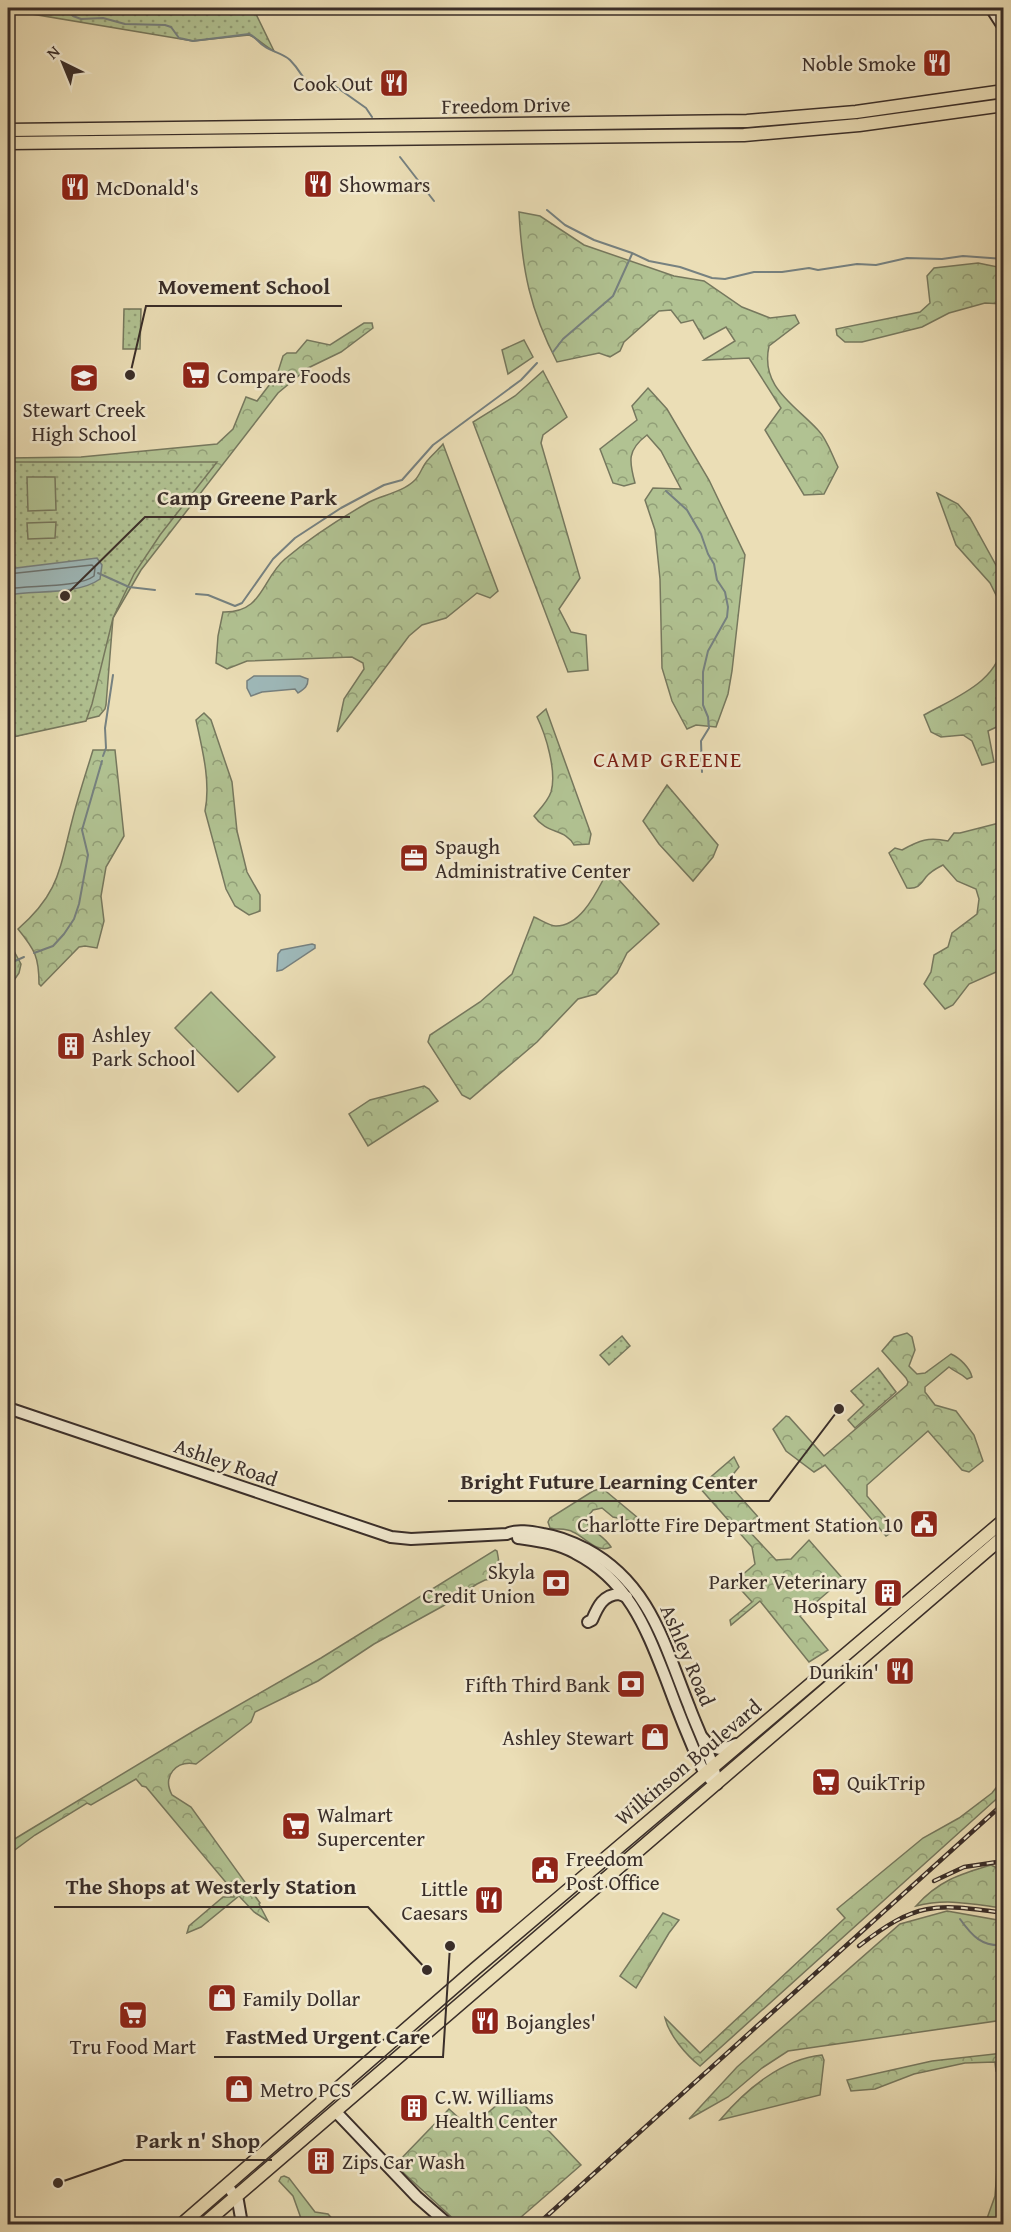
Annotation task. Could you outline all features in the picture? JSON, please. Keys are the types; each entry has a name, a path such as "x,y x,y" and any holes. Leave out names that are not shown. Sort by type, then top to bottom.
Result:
{"main road":[{"name":"Freedom Drive","path":"8,130 747,121 856,112 1004,91"},
{"name":"Freedom Drive","path":"8,143 744,135 860,125 1004,105"},
{"path":"235,141 252,135 282,134 286,127"},
{"path":"31,143 37,134 85,134 104,129"},
{"name":"Wilkinson Boulevard","path":"204,2224 717,1784 836,1679 938,1576 1004,1520"},
{"name":"Wilkinson Boulevard","path":"182,2224 741,1743 1004,1536"},
{"path":"433,2028 434,2021 441,2012 498,1960 500,1956 498,1950"},
{"path":"336,2112 335,2103 379,2062 382,2055 380,2052"}],"street":[{"path":"991,8 1004,28"},
{"name":"Ashley Road","path":"8,1408 383,1535 411,1539 514,1532 546,1534 573,1543 600,1557 629,1582 653,1617 698,1730 709,1771"},
{"name":"Ashley Road","path":"507,1534 557,1545 578,1554 601,1570 628,1598 645,1626 709,1771 717,1784"},
{"path":"588,1622 592,1620 598,1606 608,1596 619,1593 628,1598"},
{"path":"698,1730 706,1743 715,1749 724,1749 741,1743"},
{"path":"336,2112 417,2197 447,2224"},
{"path":"227,2185 236,2197 242,2224"}],"green space":[{"path":"8,8 253,8 274,51 249,35 193,41 8,10"},
{"path":"519,212 540,216 584,245 674,276 704,281 742,307 770,318 795,315 799,323 769,346 769,373 781,394 827,442 838,467 824,494 804,495 765,430 781,408 749,358 704,360 735,341 726,327 704,339 693,320 681,323 671,310 659,311 624,342 620,351 610,357 599,353 557,362 540,325 529,289 522,253"},
{"path":"978,263 1003,268 1003,304 985,303 949,313 922,327 862,342 845,342 837,335 836,329 920,312 930,303 927,276 934,268"},
{"path":"124,309 141,309 140,349 123,349"},
{"path":"364,323 372,323 373,328 341,352 308,368 278,393 141,570 113,618 106,705 99,716 8,738 8,458 81,457 217,444 233,429 246,397 257,401 277,375 283,356 287,353 296,353 307,340 330,345"},
{"path":"524,340 533,357 508,374 502,350"},
{"path":"543,371 567,417 543,435 541,443 580,578 559,609 571,632 586,635 588,670 568,672 473,422 515,396"},
{"path":"648,388 667,409 709,480 745,555 732,671 728,694 716,727 696,725 687,729 672,701 662,668 660,579 655,530 645,500 653,488 681,489 661,451 647,435 640,440 631,456 635,483 624,486 613,483 600,449 637,420 632,406"},
{"path":"443,444 498,591 490,598 477,593 446,618 422,625 409,636 337,732 344,699 364,669 363,663 352,657 247,661 227,669 216,663 223,612 236,611 254,601 277,567 305,543 369,502 410,484"},
{"path":"8,462 217,462 160,535 134,574 113,618 86,721 8,738"},
{"path":"27,477 55,477 56,510 28,511"},
{"path":"937,493 958,504 970,518 1003,578 1003,630 998,599 990,583 956,545"},
{"path":"56,522 55,538 28,539 27,523"},
{"path":"1003,639 1003,695 996,698 1003,724 988,731 994,762 982,765 972,741 963,735 941,737 931,732 924,715 963,694 986,677 1000,654"},
{"path":"546,709 591,834 589,844 574,845 566,836 544,826 534,816 548,799 552,784 550,754 537,717"},
{"path":"204,713 211,720 232,782 237,831 247,872 260,895 260,911 249,915 235,906 226,889 205,811 206,777 196,720"},
{"path":"93,750 115,750 124,836 106,867 101,896 104,921 97,948 79,947 41,986 35,954 18,929 42,904 56,880"},
{"path":"667,785 718,845 713,857 693,881 659,844 643,821"},
{"path":"1003,822 1003,969 969,984 953,1005 945,1009 924,984 931,972 934,955 948,947 952,933 977,914 979,899 976,889 957,881 943,865 930,873 918,886 907,888 889,853 895,848 902,850 924,840 948,841 954,833"},
{"path":"609,869 659,924 627,953 617,973 596,994 578,999 537,1042 470,1099 462,1095 428,1042 430,1035 480,1002 512,974 534,917 556,926 574,920 595,895"},
{"path":"8,940 21,964 19,973 8,989"},
{"path":"211,992 275,1057 238,1092 175,1028"},
{"path":"424,1086 438,1101 368,1146 349,1114 370,1100"},
{"path":"907,1333 912,1337 915,1350 909,1366 917,1374 925,1373 951,1354 969,1370 972,1377 967,1379 949,1367 925,1387 925,1392 935,1405 956,1411 974,1435 983,1461 969,1472 962,1470 928,1431 867,1485 867,1496 891,1524 889,1534 886,1536 825,1465 814,1472 786,1451 773,1429 786,1416 789,1417 824,1456 907,1385 906,1378 882,1351 894,1337"},
{"path":"622,1336 630,1346 609,1365 600,1355"},
{"path":"878,1368 896,1392 855,1428 848,1420 864,1405 851,1391"},
{"path":"734,1457 739,1467 727,1482 759,1518 748,1530 776,1560 791,1559 809,1540 843,1579 800,1616 828,1650 809,1662 760,1601 731,1625 730,1620 752,1602 734,1582 755,1564 752,1547 699,1487"},
{"path":"602,1488 638,1518 636,1522 613,1517 602,1508 593,1510 585,1520 611,1547 606,1549 596,1547 578,1534 550,1528 548,1522 550,1518 593,1491"},
{"path":"495,1550 499,1566 492,1579 477,1584 443,1606 374,1644 318,1681 255,1712 251,1722 196,1764 182,1764 173,1771 169,1782 172,1795 191,1807 260,1903 268,1921 254,1912 239,1896 201,1927 187,1933 189,1926 223,1897 234,1897 234,1892 146,1787 136,1779 91,1805 87,1803 35,1835 8,1855 8,1843 197,1729 321,1658"},
{"path":"1003,1779 1003,1793 700,2066 689,2056 674,2038 665,2018 700,2053 845,1918 837,1909 923,1838 959,1818 992,1793"},
{"path":"991,1865 1001,1870 1003,1908 949,1902 916,1906 941,1884"},
{"path":"947,1911 1003,1921 1003,2020 788,2051 762,2068 728,2097 689,2119 737,2067 900,1924"},
{"path":"663,1913 679,1920 636,1988 620,1976"},
{"path":"1003,2053 1003,2071 996,2071 995,2062 965,2063 914,2074 875,2089 851,2091 847,2080 932,2061"},
{"path":"822,2055 824,2060 820,2095 720,2120 753,2087 779,2069"},
{"path":"512,2092 581,2165 513,2224 459,2224 395,2165 449,2109 470,2128"},
{"path":"1003,2142 1003,2224 985,2224 995,2196 999,2143"},
{"path":"284,2176 289,2178 315,2212 328,2214 337,2224 303,2224 293,2196 279,2181"}],"water":[{"path":"97,558 102,565 100,579 91,584 68,590 8,595 8,569"},
{"path":"254,676 300,676 308,679 308,682 305,688 298,693 295,689 262,692 251,696 247,688 247,681"},
{"path":"312,944 315,948 277,971 278,954 281,950"}],"waterway":[{"path":"64,8 73,16 81,19 103,18 125,24 165,25 171,27 179,38 193,41 249,34 267,48 287,58 311,85 335,86 366,108 372,117"},
{"path":"400,157 434,201"},
{"path":"547,210 565,225 594,240 649,261 680,267 712,278 725,279 754,272 782,272 809,268 818,270 857,264 876,265 907,258 942,259 963,256 1004,259"},
{"path":"553,352 563,339 613,296 632,254"},
{"path":"196,594 208,595 235,606 242,603 273,559 295,538 341,508 384,485 402,480 433,445 521,380 537,363"},
{"path":"666,491 687,510 701,534 714,564 717,580 725,592 728,607 727,617 708,651 703,672 703,705 708,717 709,728 701,741 702,772"},
{"path":"98,573 129,587 155,590"},
{"path":"103,756 106,748 105,728 113,675"},
{"path":"34,953 53,946 74,919 88,855 82,830 102,761"},
{"path":"8,964 24,957"},
{"path":"960,1919 978,1939 990,1944 1004,1945"}],"railway":[{"path":"538,2224 1004,1803"},
{"path":"934,1881 964,1867 1004,1861"},
{"path":"859,1946 896,1921 927,1909 942,1907 1004,1913"}],"place":[{"name":"Noble Smoke","path":"937,63"},
{"name":"Cook Out","path":"394,83"},
{"name":"Showmars","path":"318,184"},
{"name":"McDonald's","path":"75,187"},
{"name":"Movement School","path":"130,375"},
{"name":"Compare Foods","path":"196,375"},
{"name":"Stewart Creek High School","path":"84,378"},
{"name":"Camp Greene Park","path":"65,596"},
{"name":"Spaugh Administrative Center","path":"414,858"},
{"name":"Ashley Park School","path":"71,1046"},
{"name":"Bright Future Learning Center","path":"839,1409"},
{"name":"Charlotte Fire Department Station 10","path":"924,1524"},
{"name":"Skyla Credit Union","path":"556,1583"},
{"name":"Parker Veterinary Hospital","path":"888,1593"},
{"name":"Dunkin'","path":"900,1671"},
{"name":"Fifth Third Bank","path":"631,1684"},
{"name":"Ashley Stewart","path":"655,1737"},
{"name":"QuikTrip","path":"826,1782"},
{"name":"Walmart Supercenter","path":"296,1826"},
{"name":"Freedom Post Office","path":"545,1870"},
{"name":"Little Caesars","path":"489,1900"},
{"name":"FastMed Urgent Care","path":"450,1946"},
{"name":"The Shops at Westerly Station","path":"427,1970"},
{"name":"Family Dollar","path":"222,1998"},
{"name":"Tru Food Mart","path":"133,2015"},
{"name":"Bojangles'","path":"485,2021"},
{"name":"Metro PCS","path":"239,2089"},
{"name":"C.W. Williams Health Center","path":"414,2108"},
{"name":"Zips Car Wash","path":"321,2161"},
{"name":"Park n' Shop","path":"58,2183"}],"district":[{"name":"CAMP GREENE","path":"668,759"}]}
